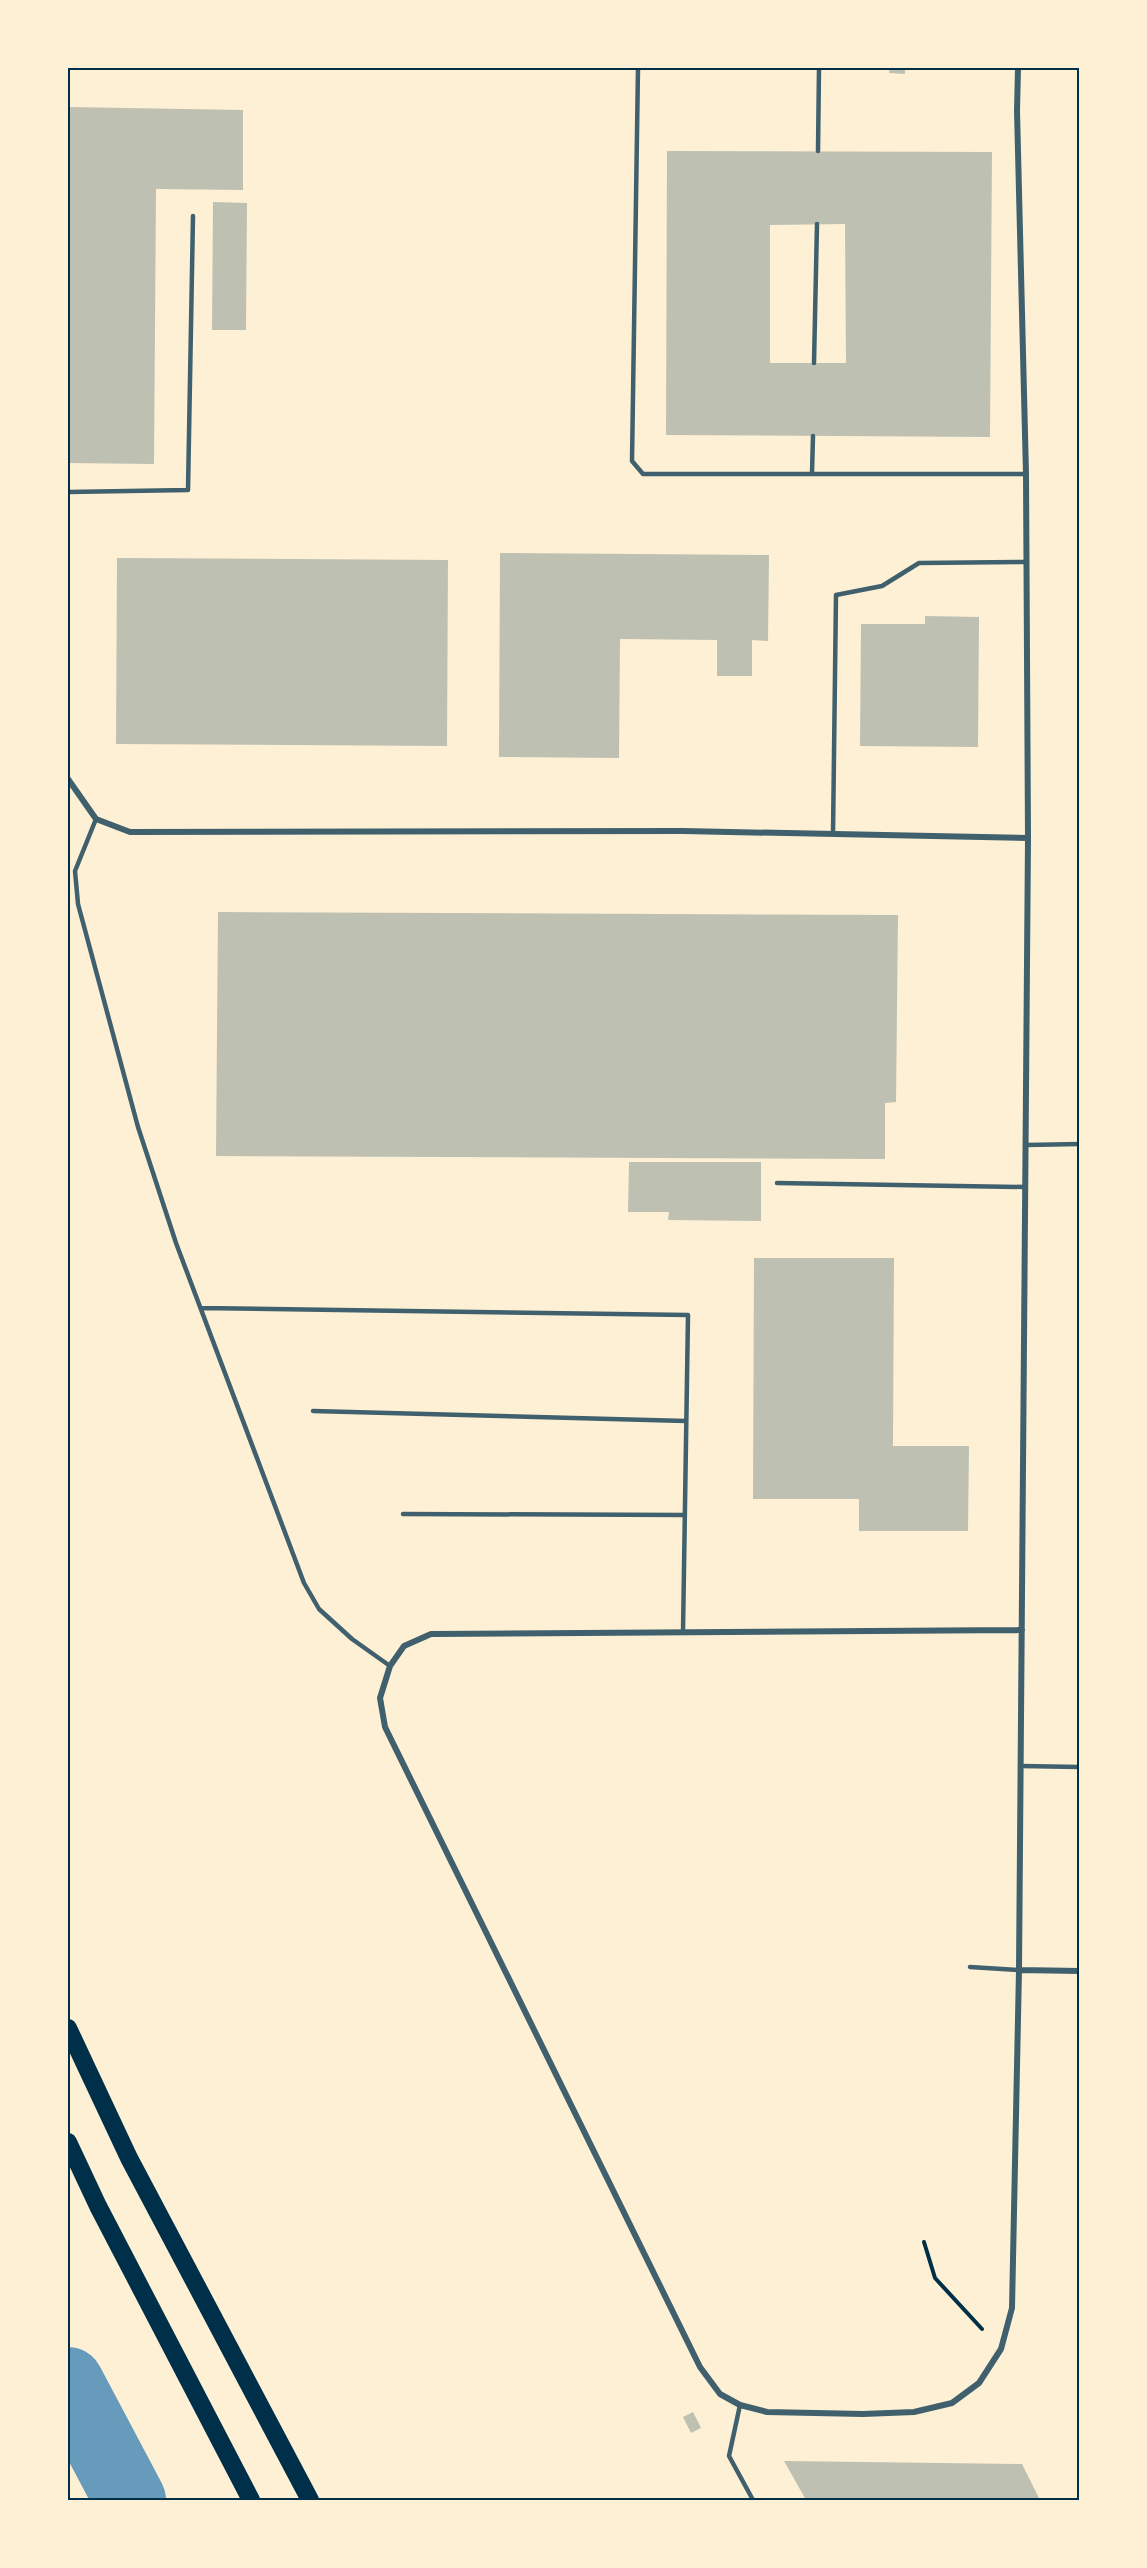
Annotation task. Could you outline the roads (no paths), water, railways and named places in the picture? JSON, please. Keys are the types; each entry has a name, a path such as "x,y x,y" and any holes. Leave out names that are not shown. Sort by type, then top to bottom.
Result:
{"highway":[{"path":"68,2028 129,2158 310,2500"},
{"path":"68,2142 98,2206 251,2500"}],"street":[{"path":"1018,68 1017,111 1026,474 1028,838 1026,1145 1025,1187 1022,1630 1021,1766 1019,1970 1012,2308 1000,2349 979,2383 952,2403 914,2412 863,2414 767,2412 740,2405 720,2394 700,2367 385,1727 380,1698 390,1666 404,1646 431,1634 1022,1630"},
{"path":"68,779 96,819 130,832 683,831 1028,838"},
{"path":"1019,1970 1080,1971"}],"lane":[{"path":"638,68 632,461 643,474 1026,474"},
{"path":"818,151 819,68"},
{"path":"68,492 188,490 193,216"},
{"path":"814,363 816,224"},
{"path":"812,473 813,436"},
{"path":"833,834 836,595 882,586 919,563 1026,562"},
{"path":"96,819 75,871 78,904 138,1127 176,1243 304,1583 319,1609 352,1639 390,1666"},
{"path":"1026,1145 1080,1144"},
{"path":"777,1183 1025,1187"},
{"path":"201,1308 688,1315 683,1632"},
{"path":"313,1411 686,1422"},
{"path":"403,1514 684,1515"},
{"path":"1021,1766 1080,1767"},
{"path":"970,1967 1019,1970"},
{"path":"740,2405 729,2456 753,2500"}],"waterway":[{"path":"68,2383 130,2500"}]}
